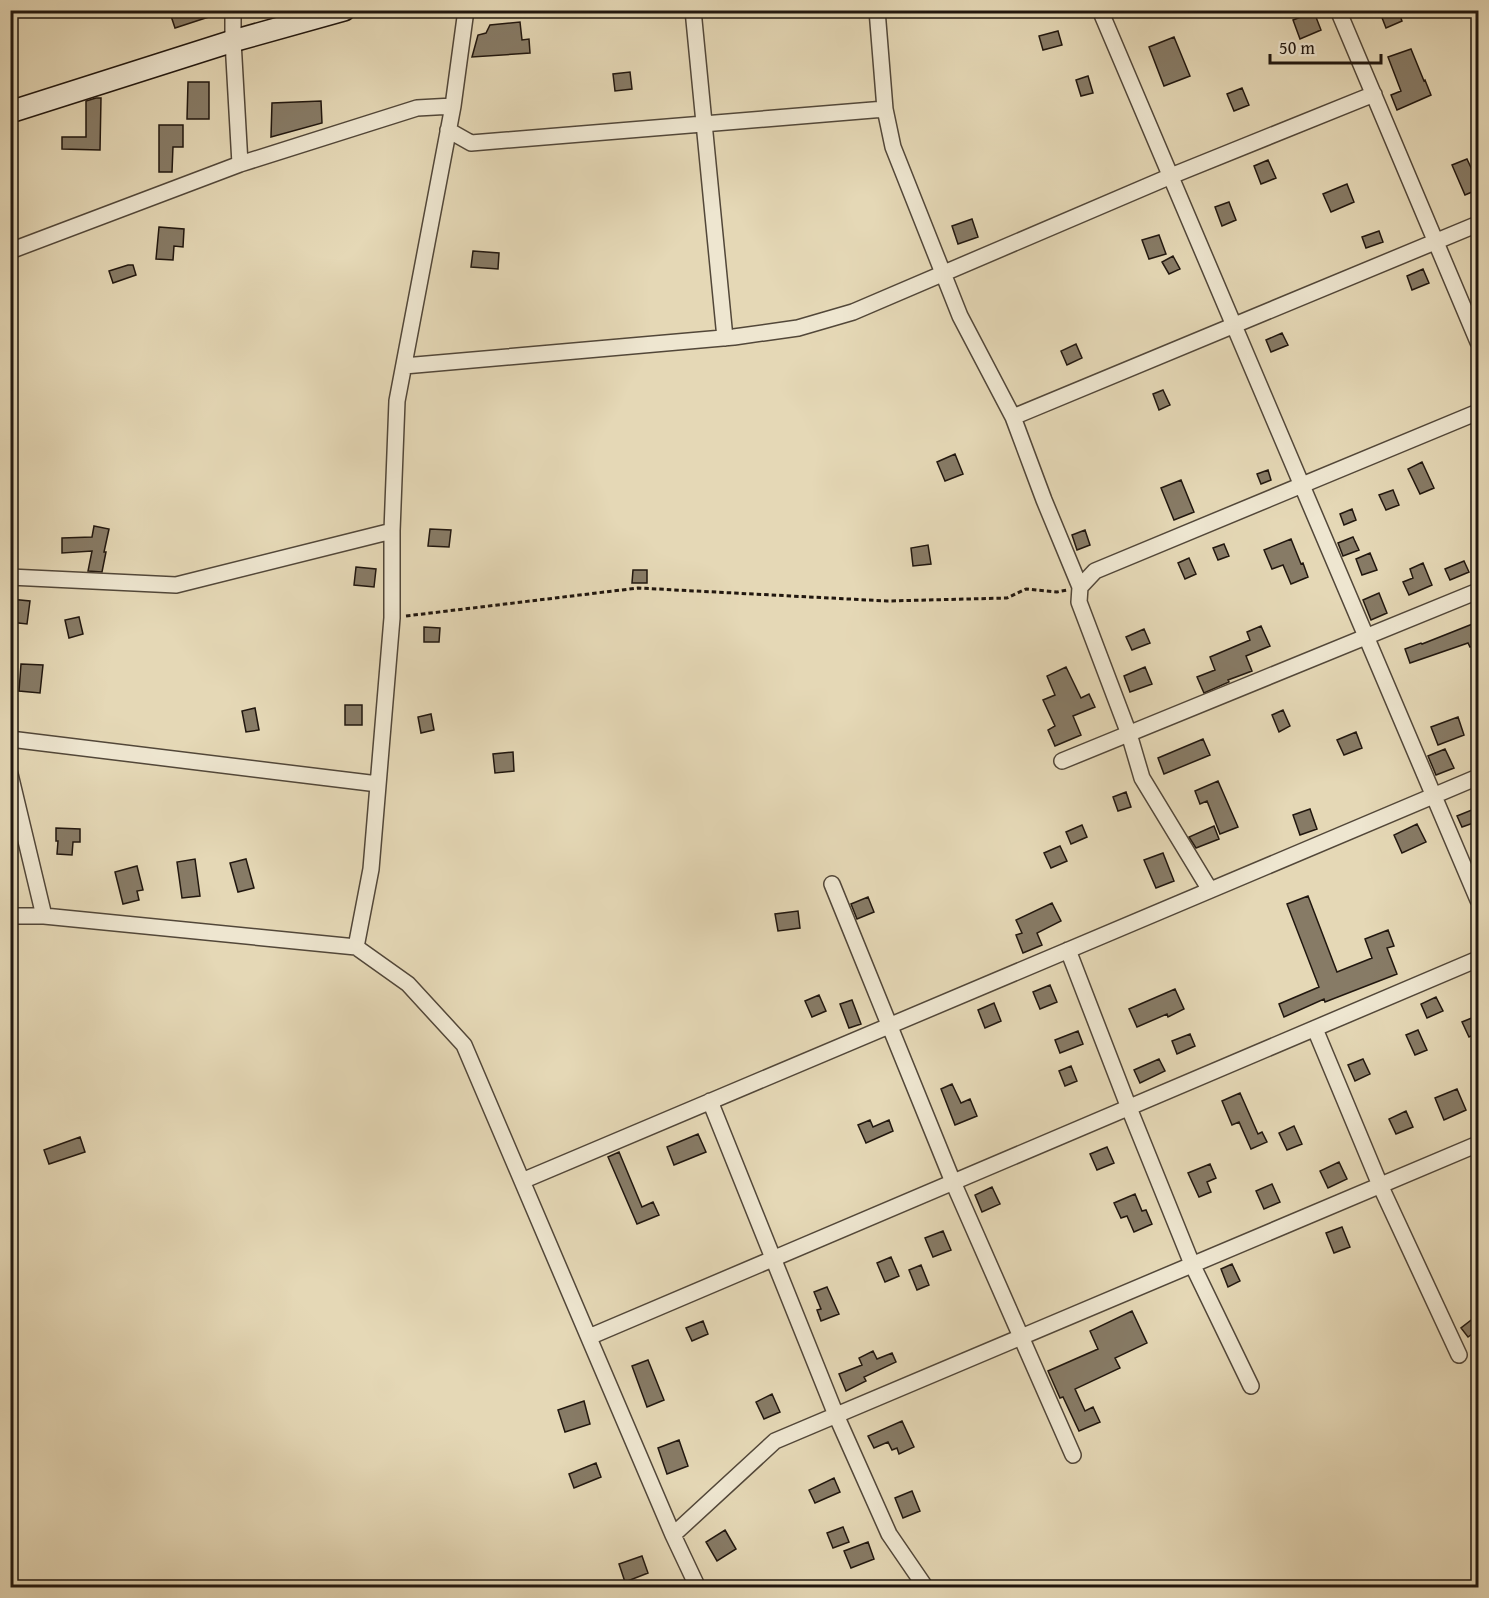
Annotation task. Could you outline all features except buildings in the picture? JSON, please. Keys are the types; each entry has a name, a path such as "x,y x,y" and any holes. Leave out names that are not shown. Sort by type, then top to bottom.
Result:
{"street":[{"path":"233,10 240,164"},
{"path":"10,112 233,41 344,10"},
{"path":"356,947 371,868 392,618 397,400 453,106 466,10"},
{"path":"693,10 725,338"},
{"path":"877,10 885,109 893,147 960,316 1013,417 1080,587 1079,602 1129,734 1142,778 1210,890"},
{"path":"1100,10 1479,900"},
{"path":"1338,10 1479,342"},
{"path":"404,366 725,338 798,328 853,312 1171,176 1374,94"},
{"path":"10,251 240,164 417,108 453,106"},
{"path":"448,130 471,143 885,109"},
{"path":"1013,417 1479,224"},
{"path":"1080,587 1095,571 1479,412"},
{"path":"10,577 176,585 393,531"},
{"path":"1062,761 1479,591"},
{"path":"10,739 378,784"},
{"path":"10,774 44,916"},
{"path":"522,1180 1479,777"},
{"path":"832,884 953,1182 1073,1455"},
{"path":"10,916 44,916 356,947 408,984 464,1045 673,1535 698,1587"},
{"path":"1068,950 1192,1264 1251,1386"},
{"path":"589,1337 1479,959"},
{"path":"1315,1029 1380,1185 1459,1355"},
{"path":"710,1101 836,1415 889,1534 926,1587"},
{"path":"673,1535 775,1441 1479,1144"}],"path":[{"path":"392,618 638,588 887,601 1007,598 1026,589 1057,592 1080,587"}]}
